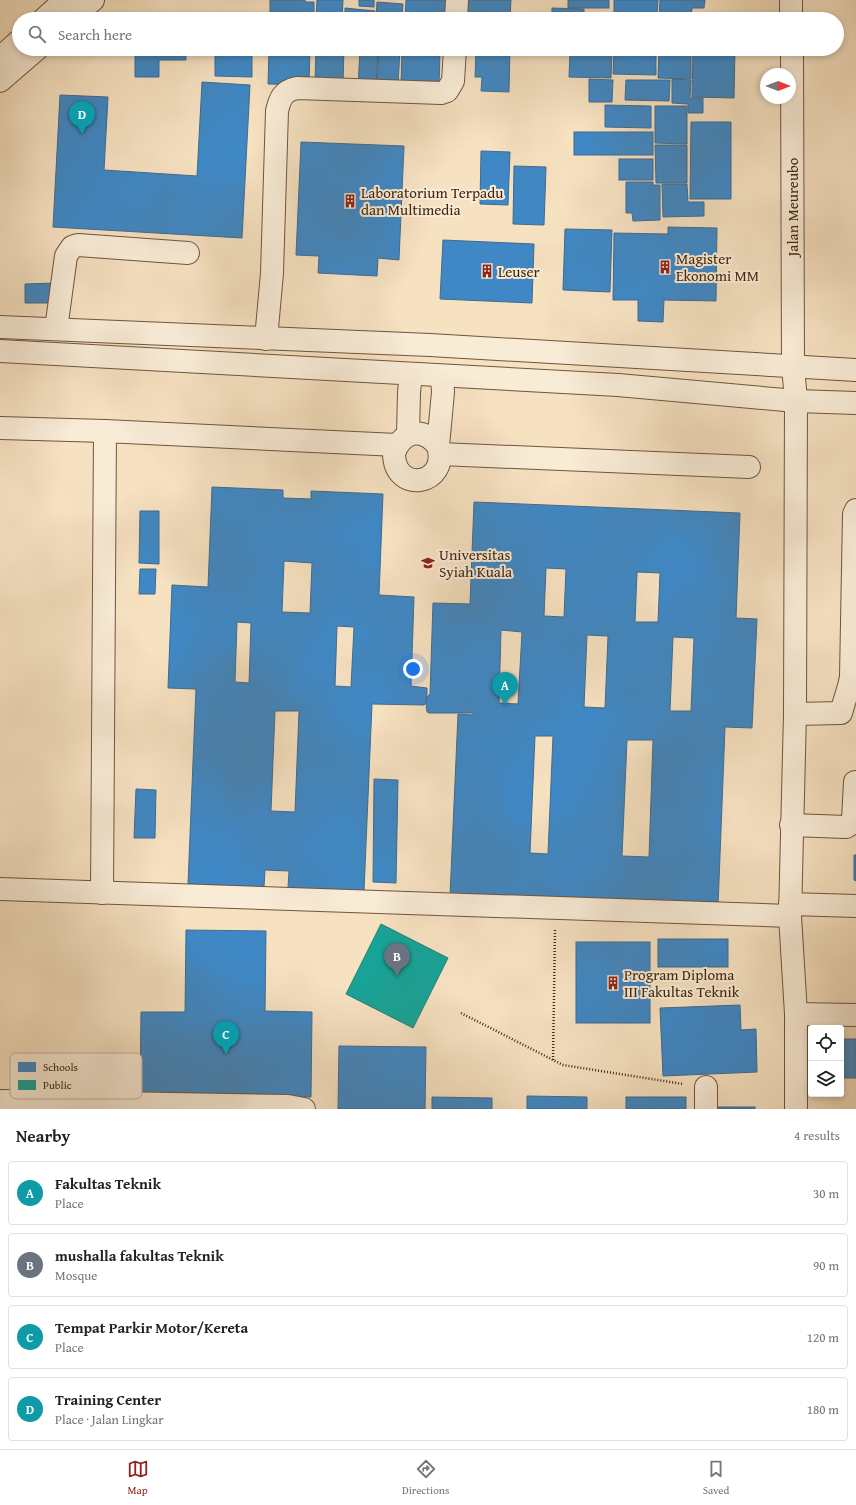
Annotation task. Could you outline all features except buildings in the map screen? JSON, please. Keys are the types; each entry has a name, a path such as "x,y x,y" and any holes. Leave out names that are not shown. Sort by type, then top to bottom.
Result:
{"street":[{"path":"52,12 65,0"},
{"path":"79,12 93,0"},
{"path":"456,12 457,0"},
{"path":"791,0 792,12"},
{"path":"0,58 12,47"},
{"path":"0,81 29,56"},
{"path":"266,339 272,273 277,111 283,94 288,90 297,88 441,93 447,91 453,82 455,56"},
{"name":"Jalan Meureubo","path":"792,56 793,366 796,401 795,714 790,910 796,1014 796,1109"},
{"path":"56,329 66,256 72,247 78,245 188,253"},
{"path":"0,327 430,345 856,370"},
{"path":"427,375 442,392 439,450 440,462 432,476 424,480 412,480 402,475 397,468 394,453 403,440 409,392 427,375 430,345"},
{"path":"0,351 618,385 796,401 856,403"},
{"path":"0,428 403,440 415,434 428,436 439,450 749,467"},
{"path":"102,893 105,431"},
{"path":"795,714 849,714 854,514 856,510"},
{"path":"791,825 846,827 851,824 853,819 855,782"},
{"path":"0,889 556,907 790,910 856,906"},
{"path":"796,1014 856,1015"},
{"path":"706,1087 706,1109"},
{"path":"0,1101 288,1106 304,1109"}],"path":[{"path":"553,1060 556,907"},
{"path":"461,1013 563,1065 706,1087"}],"place":[{"name":"Training Center","path":"82,134"},
{"name":"Laboratorium Terpadu dan Multimedia","path":"350,201"},
{"name":"Magister Ekonomi MM","path":"665,267"},
{"name":"Leuser","path":"487,271"},
{"name":"Universitas Syiah Kuala","path":"428,563"},
{"name":"Fakultas Teknik","path":"505,705"},
{"name":"mushalla fakultas Teknik","path":"397,976"},
{"name":"Program Diploma III Fakultas Teknik","path":"613,983"},
{"name":"Tempat Parkir Motor/Kereta","path":"226,1054"}]}
